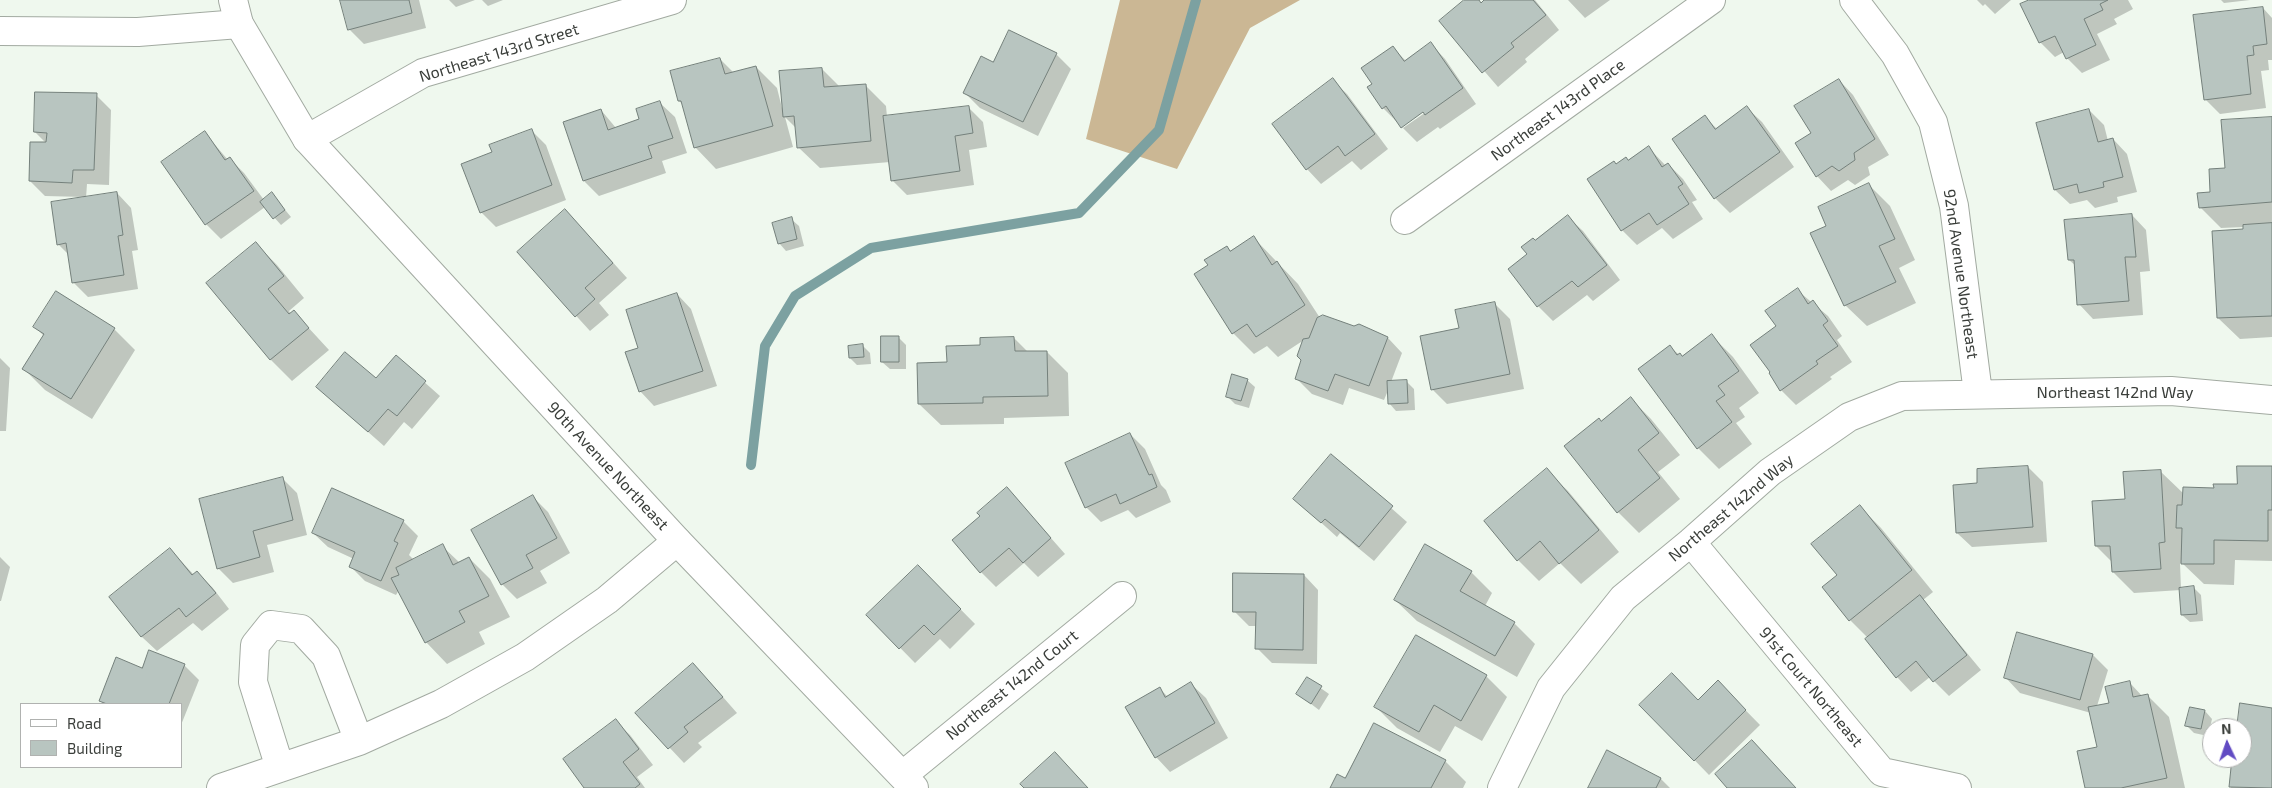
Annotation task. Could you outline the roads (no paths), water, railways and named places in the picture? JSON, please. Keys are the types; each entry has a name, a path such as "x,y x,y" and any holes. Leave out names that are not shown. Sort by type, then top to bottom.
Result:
{"street":[{"name":"Northeast 143rd Street","path":"307,139 423,74 672,0"},
{"name":"Northeast 143rd Place","path":"1405,220 1711,0"},
{"name":"92nd Avenue Northeast","path":"1854,0 1895,54 1933,122 1954,206 1978,393"},
{"name":"90th Avenue Northeast","path":"236,12 307,139 676,541 909,782"},
{"path":"0,31 138,32 236,12"},
{"name":"Northeast 142nd Way","path":"1502,788 1551,688 1623,598 1691,542 1770,472 1849,417 1902,396 1978,393 2171,391 2272,400"},
{"path":"221,788 359,740 441,704 525,657 607,600 676,541"},
{"name":"91st Court Northeast","path":"1691,542 1882,772 1957,788"},
{"name":"Northeast 142nd Court","path":"909,782 1122,596"},
{"path":"280,768 253,682 256,645 271,625 301,629 326,656 359,740"}],"waterway":[{"path":"751,465 765,346 795,296 871,248 1079,213 1159,130 1196,0"}]}
